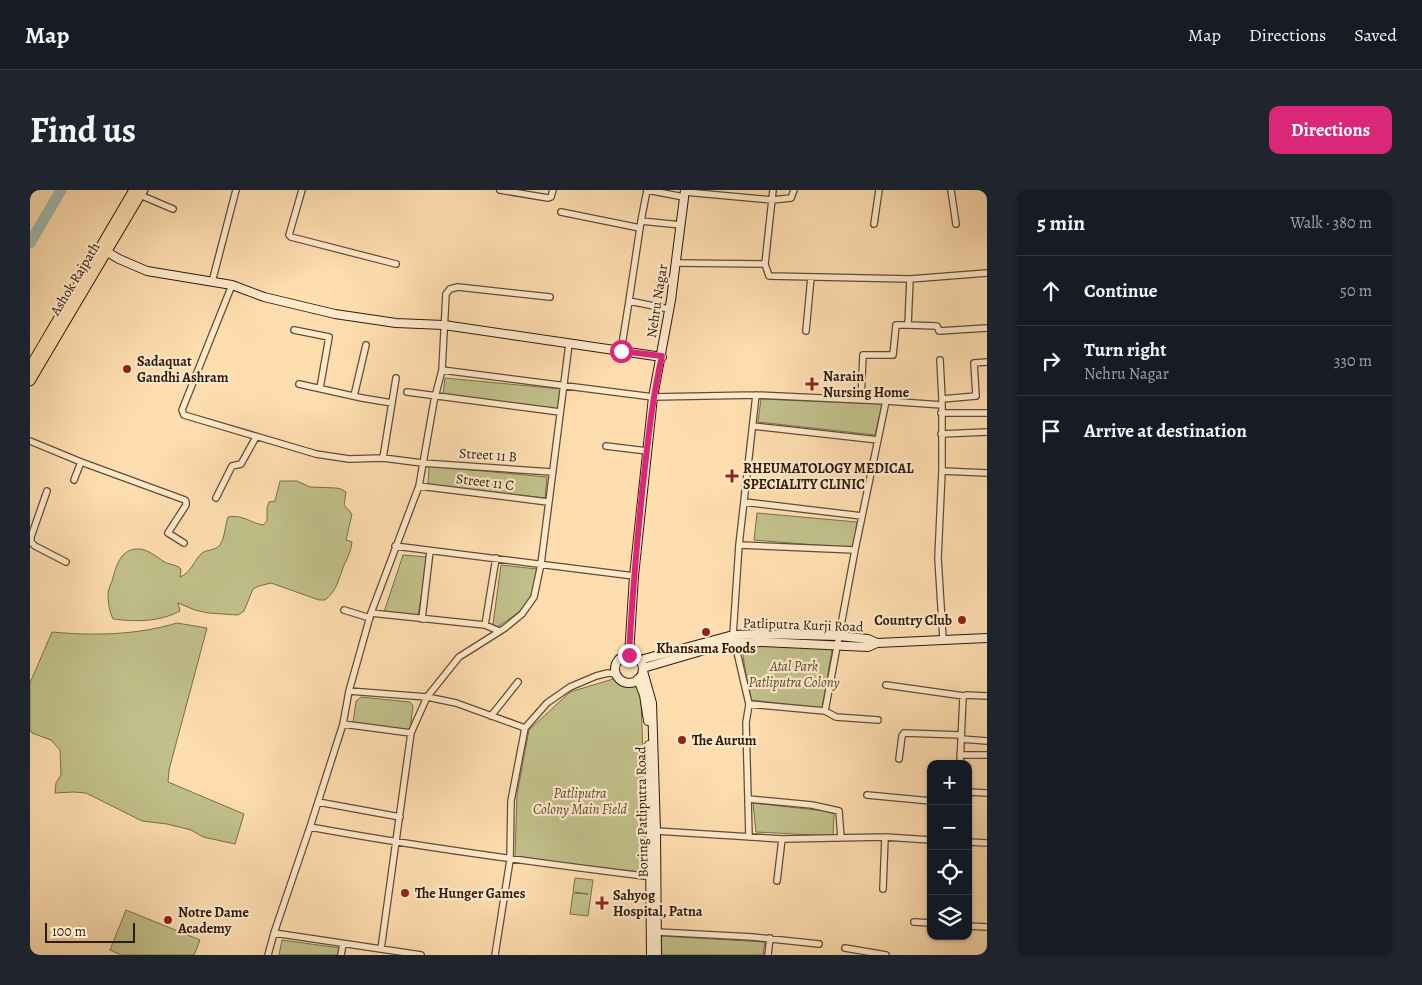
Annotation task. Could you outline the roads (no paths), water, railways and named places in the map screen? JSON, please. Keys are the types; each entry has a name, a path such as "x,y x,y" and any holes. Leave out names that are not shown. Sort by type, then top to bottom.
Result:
{"main road":[{"name":"Ashok Rajpath","path":"30,367 139,192"},
{"name":"Ashok Rajpath","path":"30,381 104,250"}],"street":[{"path":"212,282 236,190"},
{"path":"302,190 289,235 396,264"},
{"path":"500,190 548,198 551,197 553,190"},
{"path":"621,351 647,190 772,200 791,198 794,190"},
{"path":"773,190 765,264 769,276 910,280 987,273"},
{"path":"874,224 879,190"},
{"path":"951,190 956,224"},
{"path":"139,192 173,209"},
{"name":"Nehru Nagar","path":"629,655 634,576 653,397 662,356 685,193"},
{"path":"561,212 640,228"},
{"path":"641,221 681,225"},
{"path":"104,250 119,259 147,271 232,286 264,297 335,314 396,323 444,325 662,356"},
{"path":"676,263 765,264"},
{"path":"806,331 811,277"},
{"path":"908,325 910,280"},
{"name":"Street 11 B","path":"232,286 182,412 186,416 316,454 350,459 383,458 422,463 552,472"},
{"path":"268,955 343,724 349,691 371,616 395,546 419,486 435,397 442,370 446,294 450,289 454,288 550,297"},
{"path":"629,301 669,309"},
{"path":"861,400 863,355 893,355 896,325 937,326 939,331 987,328"},
{"path":"294,330 329,337 320,388"},
{"path":"381,949 411,733 427,697 459,657 522,614 534,596 541,564 569,344"},
{"path":"354,396 366,345"},
{"path":"940,360 942,471 938,558 943,639"},
{"path":"442,370 653,397 756,395 942,402 976,396 974,362 987,362"},
{"path":"383,458 396,378"},
{"path":"299,384 392,402"},
{"path":"407,392 560,412"},
{"path":"749,837 746,723 748,704 734,639 739,545 756,395"},
{"path":"825,711 855,550 886,401"},
{"path":"941,413 987,413"},
{"path":"753,426 878,440"},
{"path":"941,434 987,432"},
{"path":"216,498 232,466 240,464 256,438"},
{"path":"30,440 81,462 185,500 186,505 168,533 184,543"},
{"path":"606,446 647,451"},
{"path":"74,480 81,462"},
{"path":"942,471 987,473"},
{"name":"Street 11 C","path":"419,486 548,502"},
{"path":"47,491 32,528 32,544 66,562"},
{"path":"744,502 862,516"},
{"path":"739,545 855,550"},
{"path":"395,546 634,576"},
{"path":"422,619 430,551"},
{"path":"485,625 496,558"},
{"path":"344,610 371,616 485,625 499,631"},
{"name":"Patliputra Kurji Road","path":"642,666 734,639 758,634 839,636 868,639 877,643"},
{"name":"Patliputra Kurji Road","path":"734,639 868,647 877,643 987,638"},
{"path":"629,655 635,656 642,666 638,679 628,683 619,679 616,674 616,665 621,657 629,655"},
{"name":"Boring Patliputra Road","path":"642,666 652,703 657,955"},
{"path":"495,955 510,860 511,801 525,728 547,702 570,687 596,676 608,673 616,674"},
{"name":"Boring Patliputra Road","path":"638,679 644,696 648,720 656,831 651,955"},
{"path":"492,716 518,682"},
{"path":"886,685 964,696 987,696"},
{"path":"349,691 427,697 456,702 525,728"},
{"path":"960,760 964,696"},
{"path":"748,704 825,711 836,717 878,720"},
{"path":"343,724 411,733"},
{"path":"899,759 904,733 987,741"},
{"path":"960,755 987,755"},
{"path":"972,792 987,793"},
{"path":"867,795 927,801"},
{"path":"749,799 812,805 839,810 841,838"},
{"path":"318,802 400,817"},
{"path":"310,827 396,843 510,860 654,877"},
{"path":"656,831 782,839 885,837 927,840"},
{"path":"883,890 885,837"},
{"path":"777,881 782,839"},
{"path":"972,842 987,843"},
{"path":"914,922 927,923"},
{"path":"972,926 987,927"},
{"path":"657,932 770,938 819,944"},
{"path":"274,933 421,955"},
{"path":"768,955 770,938"},
{"path":"341,955 343,944"},
{"path":"845,948 886,955"}],"waterway":[{"path":"30,243 61,190"}],"place":[{"name":"Sadaquat Gandhi Ashram","path":"127,369"},
{"name":"Narain Nursing Home","path":"812,384"},
{"name":"RHEUMATOLOGY MEDICAL SPECIALITY CLINIC","path":"732,476"},
{"name":"Country Club","path":"962,620"},
{"name":"Khansama Foods","path":"706,632"},
{"name":"The Aurum","path":"682,740"},
{"name":"The Hunger Games","path":"405,893"},
{"name":"Sahyog Hospital, Patna","path":"602,903"},
{"name":"Notre Dame Academy","path":"168,920"}],"park label":[{"name":"Atal Park Patliputra Colony","path":"794,674"},
{"name":"Patliputra Colony Main Field","path":"580,802"}]}
